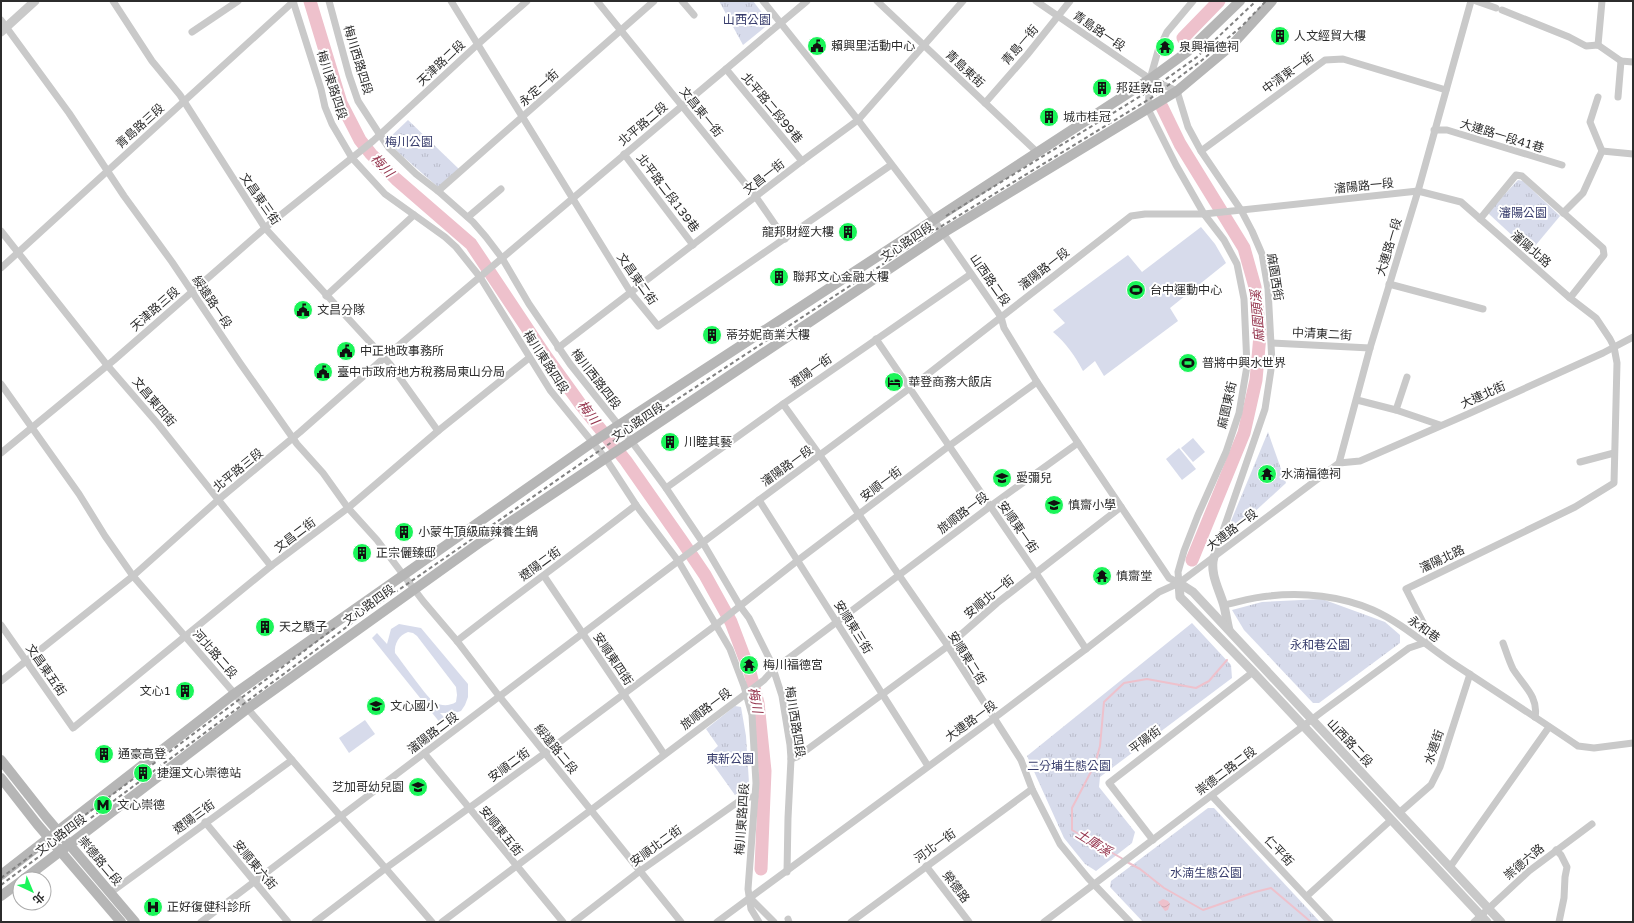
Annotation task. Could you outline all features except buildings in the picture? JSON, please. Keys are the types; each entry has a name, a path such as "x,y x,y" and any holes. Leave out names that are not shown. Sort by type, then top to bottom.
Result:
{"main road":[{"name":"文心路四段","path":"1,874 234,694 403,574 618,425 1150,79 1187,52 1240,1"},
{"name":"文心路四段","path":"34,871 247,709 482,541 943,233 1177,92 1232,45 1272,1"},
{"name":"崇德路二段","path":"1,760 135,922"},
{"name":"崇德路二段","path":"1,778 60,851 121,922"},
{"path":"1,896 12,888"}],"street":[{"path":"3,27 35,1"},
{"name":"文昌東三街","path":"113,1 152,61 180,95 264,228 384,358 438,431"},
{"path":"192,32 238,1"},
{"name":"青島路三段","path":"1,268 106,170 293,1"},
{"name":"梅川東路四段","path":"293,1 321,89 325,107 332,124 352,158 385,194 445,236 483,274 529,358 550,390 606,459 636,505 679,562 730,649 749,691 752,716 755,797 748,889 751,909 759,922"},
{"name":"梅川西路四段","path":"329,1 349,75 358,101 380,135 389,148 416,174 468,217 486,237 502,258 529,304 558,348 666,488 703,543 740,606 749,618 771,662 782,696 791,759 787,872"},
{"name":"文昌東二街","path":"451,1 631,293 658,326 891,165"},
{"name":"天津路二段","path":"361,151 527,1"},
{"name":"文昌東一街","path":"597,1 756,197 785,239"},
{"name":"永定一街","path":"438,191 654,1"},
{"path":"682,1 694,15"},
{"name":"山西路二段","path":"763,1 858,120 934,220 1001,317 1004,328 1038,382 1169,578 1190,588 1500,922"},
{"name":"北平路二段","path":"483,274 807,1"},
{"name":"青島東街","path":"877,1 1038,153"},
{"name":"文昌一街","path":"558,348 802,161 858,120 963,1"},
{"name":"青島路一段","path":"1036,1 1150,79"},
{"name":"青島一街","path":"984,103 1059,16 1070,1"},
{"path":"1148,109 1150,79 1158,51 1168,32 1193,1"},
{"name":"大連路一段","path":"717,922 993,719 1159,592 1179,583 1339,463 1370,348 1418,191 1471,1"},
{"path":"1476,1 1568,37 1586,46 1598,45 1621,61 1633,62"},
{"path":"1598,45 1602,1"},
{"name":"綏遠路一段","path":"3,27 69,113 106,170 293,438 323,473 348,508 377,540 414,589"},
{"name":"中清東一街","path":"1201,151 1325,60 1343,59 1446,90"},
{"path":"1618,97 1621,61"},
{"name":"北平路二段99巷","path":"726,69 802,161"},
{"path":"1150,79 1177,92"},
{"name":"麻園西街","path":"1177,92 1188,127 1201,151 1241,210 1262,254 1268,289 1272,363 1265,409 1214,557"},
{"path":"1563,213 1583,193 1602,151 1590,122 1598,97"},
{"name":"麻園東街","path":"1148,109 1176,165 1204,214 1224,240 1237,264 1244,299 1247,366 1239,413 1226,452 1184,551 1178,572 1179,583"},
{"name":"大連路一段41巷","path":"1434,130 1447,130 1562,165"},
{"name":"天津路三段","path":"1,453 107,365 264,228 361,151"},
{"path":"1602,151 1633,154"},
{"name":"北平路二段139巷","path":"624,154 694,245"},
{"path":"1480,220 1516,175 1522,176 1603,248 1604,255 1570,298"},
{"path":"468,217 500,189"},
{"name":"瀋陽路一段","path":"679,562 759,500 910,388 1131,216 1145,214 1204,214 1418,191"},
{"name":"瀋陽北路","path":"1418,191 1461,202 1570,298 1596,318 1608,335 1614,347"},
{"path":"326,296 414,215"},
{"name":"文昌東四街","path":"1,231 107,365 158,424 272,566"},
{"name":"北平路三段","path":"1,681 133,576 218,500 293,438 483,274"},
{"name":"遼陽一街","path":"666,488 783,404 971,274"},
{"path":"1389,284 1483,309"},
{"name":"大連北街","path":"1339,463 1360,460 1468,414 1633,337"},
{"name":"安順東一街","path":"876,339 1036,573 1086,649"},
{"name":"中清東二街","path":"1272,343 1370,348"},
{"path":"1580,462 1614,453 1617,363 1614,347"},
{"name":"文昌二街","path":"72,728 272,566 348,508 438,431 529,358"},
{"path":"1396,410 1407,377"},
{"name":"安順一街","path":"716,625 948,446 1038,382"},
{"name":"河北路二段","path":"1,384 79,494 105,536 133,576 432,922"},
{"path":"1356,400 1396,410 1440,425"},
{"name":"安順東二街","path":"783,404 820,455 899,576 948,646 993,719 1021,760 1032,789 1060,844 1094,884 1130,922"},
{"name":"旅順路一段","path":"442,922 764,680 773,670 838,623 1078,442"},
{"name":"瀋陽北路","path":"1424,643 1430,641 1431,638 1406,588 1575,507 1614,484 1614,453"},
{"name":"安順東三街","path":"759,500 838,623 881,695 928,766"},
{"name":"遼陽二街","path":"457,641 636,505"},
{"name":"安順北一街","path":"791,759 797,757 948,646 997,603 1121,507"},
{"path":"1214,557 1215,578 1224,605 1229,630"},
{"name":"瀋陽路二段","path":"201,922 499,696 679,562"},
{"name":"安順東四街","path":"544,576 664,754"},
{"name":"山西路二段","path":"1179,583 1180,597 1253,672 1391,820 1481,920"},
{"name":"綏遠路二段","path":"414,589 681,922"},
{"name":"永和巷","path":"1224,605 1267,596 1294,594 1340,600 1373,610 1390,619 1578,746 1589,747 1633,743"},
{"name":"文昌東五街","path":"1,624 72,728"},
{"name":"安順二街","path":"315,922 716,625"},
{"name":"崇德二路二段","path":"1044,922 1312,719 1409,648 1424,643"},
{"path":"1503,643 1513,668 1532,694 1536,710 1535,717"},
{"name":"平陽街","path":"1153,840 1109,783 1253,672"},
{"name":"水連街","path":"1399,813 1431,785 1440,767 1470,674"},
{"path":"1450,867 1549,727"},
{"name":"安順東五街","path":"424,753 563,922"},
{"name":"遼陽三街","path":"110,893 205,822 292,760"},
{"name":"河北一街","path":"851,922 1032,789"},
{"name":"仁平街","path":"1212,796 1330,922"},
{"name":"安順北二街","path":"574,922 640,871 745,797 755,797"},
{"path":"1307,896 1391,820"},
{"name":"安順東六街","path":"205,822 288,922"},
{"name":"崇德六路","path":"1481,920 1488,908 1528,871 1592,824"},
{"path":"1556,850 1561,855 1567,867 1564,898 1559,922"},
{"name":"榮德路","path":"926,866 969,922"},
{"path":"750,898 774,922"}],"green space":[{"name":"山西公園","path":"719,1 753,1 770,23 743,45"},
{"name":"梅川公園","path":"408,120 460,170 439,188 399,153 387,140"},
{"name":"瀋陽公園","path":"1518,180 1523,181 1560,216 1530,252 1489,214 1489,211"},
{"name":"台中運動中心","path":"1201,227 1215,244 1226,263 1170,308 1178,321 1104,376 1095,361 1083,371 1070,350 1053,332 1065,323 1053,310 1128,255 1142,272"},
{"path":"1268,432 1286,483 1239,526 1231,521"},
{"path":"1193,438 1205,452 1193,462 1181,448"},
{"path":"1179,448 1196,469 1182,480 1166,459"},
{"name":"永和巷公園","path":"1322,599 1385,622 1400,635 1400,643 1319,703 1313,703 1244,630 1232,610 1262,602"},
{"name":"二分埔生態公園","path":"1192,623 1231,665 1232,678 1100,777 1099,787 1135,832 1132,843 1096,871 1085,864 1064,838 1027,756"},
{"path":"399,624 421,628 468,684 468,697 461,711 455,713 440,713 447,720 441,724 372,638 377,633 387,644 391,629","holes":["405,633 413,633 417,636 456,687 456,702 446,705 435,703 395,653 395,646 398,640"]},
{"name":"東新公園","path":"735,706 741,707 746,736 749,783 735,795 707,756 718,746 706,729"},
{"path":"365,720 375,734 349,753 339,738"},
{"name":"水湳生態公園","path":"1208,808 1214,808 1320,922 1143,922 1110,887 1111,881"}],"water":[{"path":"1163,899 1168,901 1170,904 1168,910 1165,911 1158,902"}],"waterway":[{"name":"梅川","path":"310,1 341,103 360,140 371,154 396,179 471,244 545,355 581,405 626,461 682,541 705,575 731,622 750,672 758,703 765,771 761,869"},
{"name":"麻園頭溪","path":"1183,38 1219,1"},
{"name":"麻園頭溪","path":"1162,107 1180,144 1244,248 1255,287 1260,335 1256,380 1244,433 1192,560"},
{"name":"土庫溪","path":"1123,859 1072,830 1072,808 1095,764 1100,746 1104,702 1124,683 1147,679 1196,688 1209,681 1227,660"},
{"name":"土庫溪","path":"1127,862 1140,869 1164,888 1203,910 1271,888 1311,922"}],"railway":[{"path":"946,216 1152,89 1197,57 1256,1"},
{"path":"1,885 364,614 609,444 932,232 1151,98 1201,61 1242,26 1266,1"},
{"path":"1,878 336,627"}],"place":[{"name":"人文經貿大樓","path":"1280,36"},
{"name":"賴興里活動中心","path":"817,46"},
{"name":"泉興福德祠","path":"1165,47"},
{"name":"邦廷敦品","path":"1102,88"},
{"name":"城市桂冠","path":"1049,117"},
{"name":"龍邦財經大樓","path":"848,232"},
{"name":"聯邦文心金融大樓","path":"779,277"},
{"name":"台中運動中心","path":"1136,290"},
{"name":"文昌分隊","path":"303,310"},
{"name":"蒂芬妮商業大樓","path":"712,335"},
{"name":"中正地政事務所","path":"346,351"},
{"name":"普將中興水世界","path":"1188,363"},
{"name":"臺中市政府地方稅務局東山分局","path":"323,372"},
{"name":"華登商務大飯店","path":"894,382"},
{"name":"川睦其藝","path":"670,442"},
{"name":"水湳福德祠","path":"1267,474"},
{"name":"愛彌兒","path":"1002,478"},
{"name":"慎齋小學","path":"1054,505"},
{"name":"小蒙牛頂級麻辣養生鍋","path":"404,532"},
{"name":"正宗儷臻邸","path":"362,553"},
{"name":"慎齋堂","path":"1102,576"},
{"name":"天之驕子","path":"265,627"},
{"name":"梅川福德宮","path":"749,665"},
{"name":"文心1","path":"185,691"},
{"name":"文心國小","path":"376,706"},
{"name":"通豪高登","path":"104,754"},
{"name":"捷運文心崇德站","path":"143,773"},
{"name":"芝加哥幼兒園","path":"418,787"},
{"name":"文心崇德","path":"103,805"},
{"name":"正好復健科診所","path":"153,907"}]}
